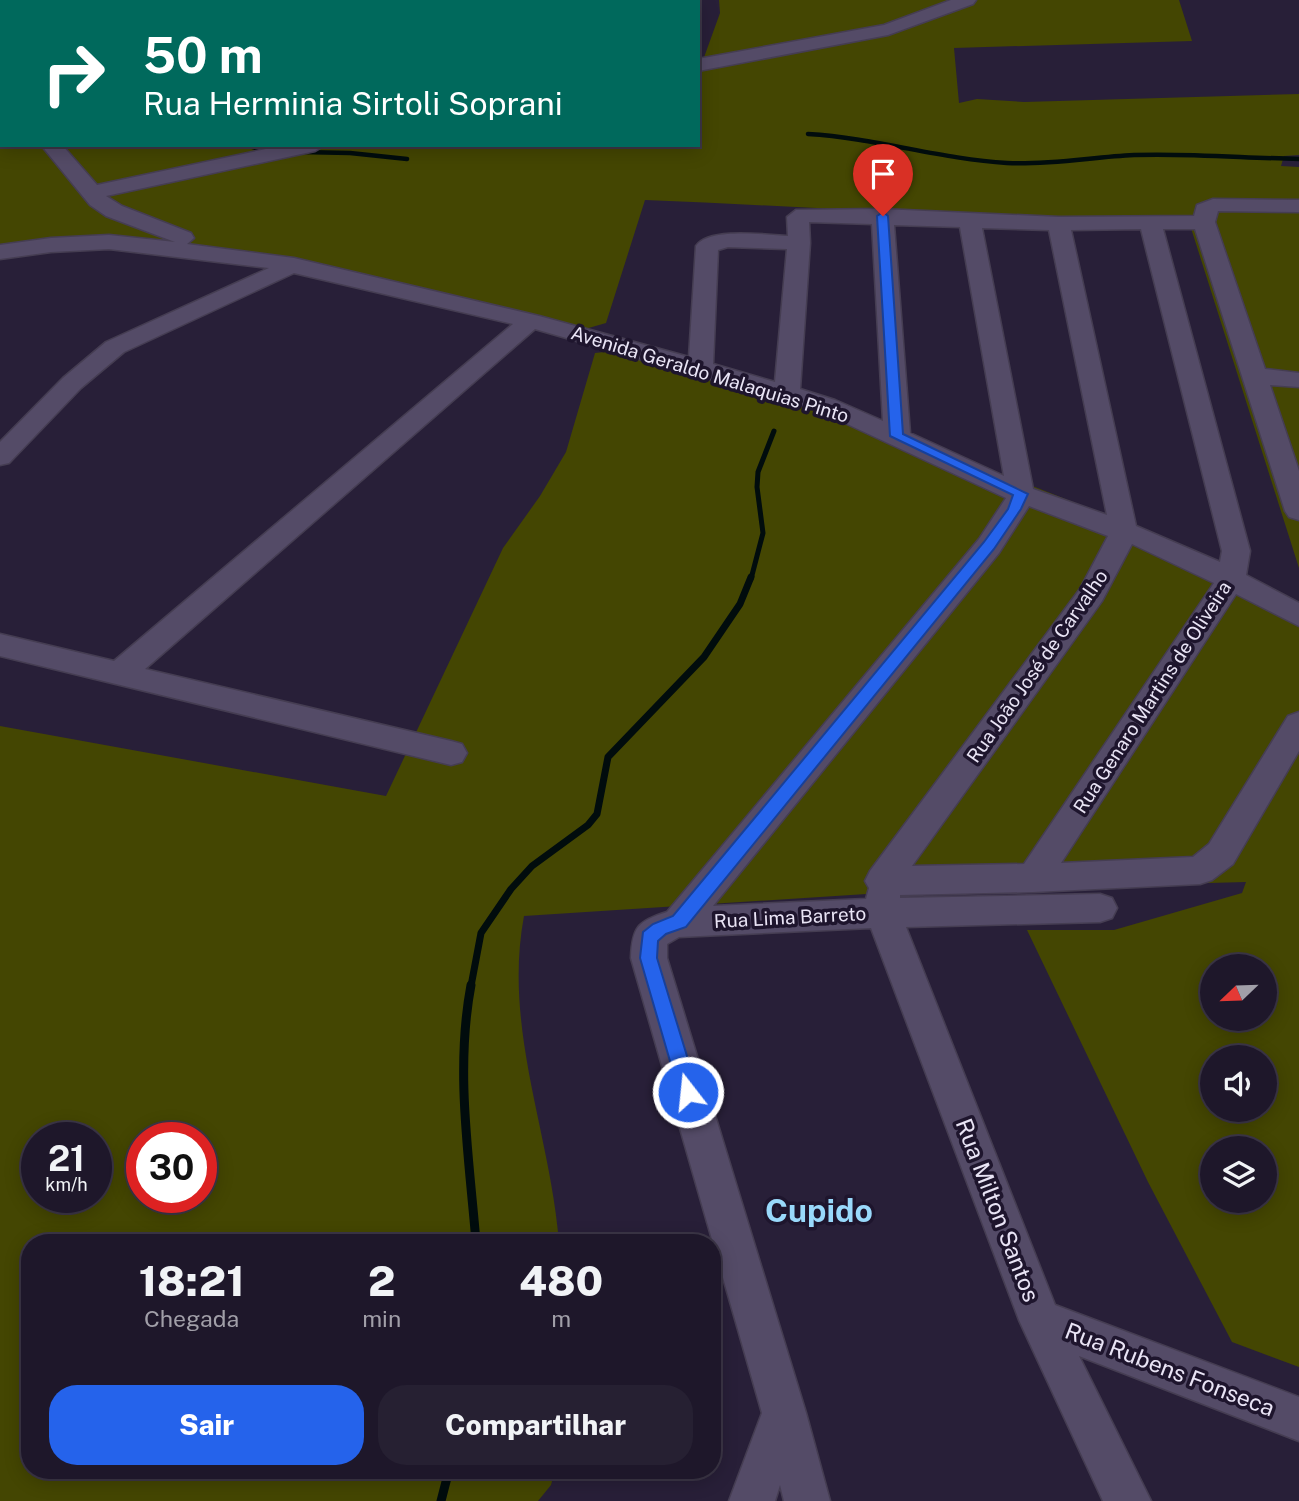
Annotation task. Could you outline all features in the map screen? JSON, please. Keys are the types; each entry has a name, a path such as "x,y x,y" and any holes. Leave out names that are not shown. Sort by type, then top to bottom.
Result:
{"street":[{"path":"700,65 888,30 967,0"},
{"path":"53,147 90,193 114,211 173,234 205,251"},
{"path":"90,193 306,147"},
{"path":"1297,210 1213,205 1205,209 1204,222 1299,511"},
{"path":"787,393 799,243 798,218 808,214 1059,224 1204,222"},
{"path":"883,216 897,436"},
{"path":"679,922 989,546 1021,494 970,220"},
{"name":"Rua Genaro Martins de Oliveira","path":"1033,878 1231,579 1236,551 1150,222"},
{"path":"1059,224 1125,532"},
{"path":"700,370 708,246 726,240 799,243"},
{"name":"Avenida Geraldo Malaquias Pinto","path":"0,252 51,245 109,242 205,251 294,265 638,349 700,370 826,405 1021,494 1148,540 1231,579 1299,616"},
{"path":"0,457 72,383 114,347 294,265"},
{"path":"119,674 531,321"},
{"path":"1256,376 1299,380"},
{"name":"Rua João José de Carvalho","path":"883,897 1092,594 1125,532"},
{"path":"0,645 451,753"},
{"name":"Rua Lima Barreto","path":"807,1501 784,1413 649,958 649,938 659,929 679,922 1033,878 1185,872 1210,864 1221,854 1299,724"},
{"name":"Rua Lima Barreto","path":"883,897 1100,908"},
{"name":"Rua Milton Santos","path":"883,897 1040,1320 1113,1476 1128,1501"},
{"name":"Rua Rubens Fonseca","path":"1040,1320 1299,1419"},
{"path":"752,1501 784,1413"}],"shaded area":[{"path":"719,0 1179,0 1192,41 954,48 959,103 977,99 1024,102 1299,94 1299,155 1284,156 1281,166 1299,167 1299,568 1190,225 645,200 606,323 585,329 265,267 46,243 0,251 0,147 700,147 700,68 720,13"},
{"path":"641,348 936,448 1177,543 1299,608 1299,1367 1232,1342 1148,1182 1027,930 1114,930 1242,893 1246,882 913,891 524,916 519,958 523,1039 547,1160 558,1234 21,1234 21,1479 553,1479 538,1501 0,1501 0,726 386,796 503,548 540,496 566,452 595,353"}],"waterway":[{"path":"808,134 1007,163 1155,155 1299,159"},
{"path":"253,147 268,151"},
{"path":"301,152 350,153 407,159"},
{"path":"751,579 763,533 757,487 758,472 774,431"},
{"path":"471,986 481,933 511,889 532,866 588,825 597,814 608,757 704,657 740,604 751,577"},
{"path":"471,985 466,1017 464,1081 475,1234"},
{"path":"441,1501 447,1479"}],"district":[{"name":"Cupido","path":"819,1210"}],"route":[{"path":"688,1092 649,958 649,938 659,929 679,922 989,546 1021,494 897,436 883,216"}]}
